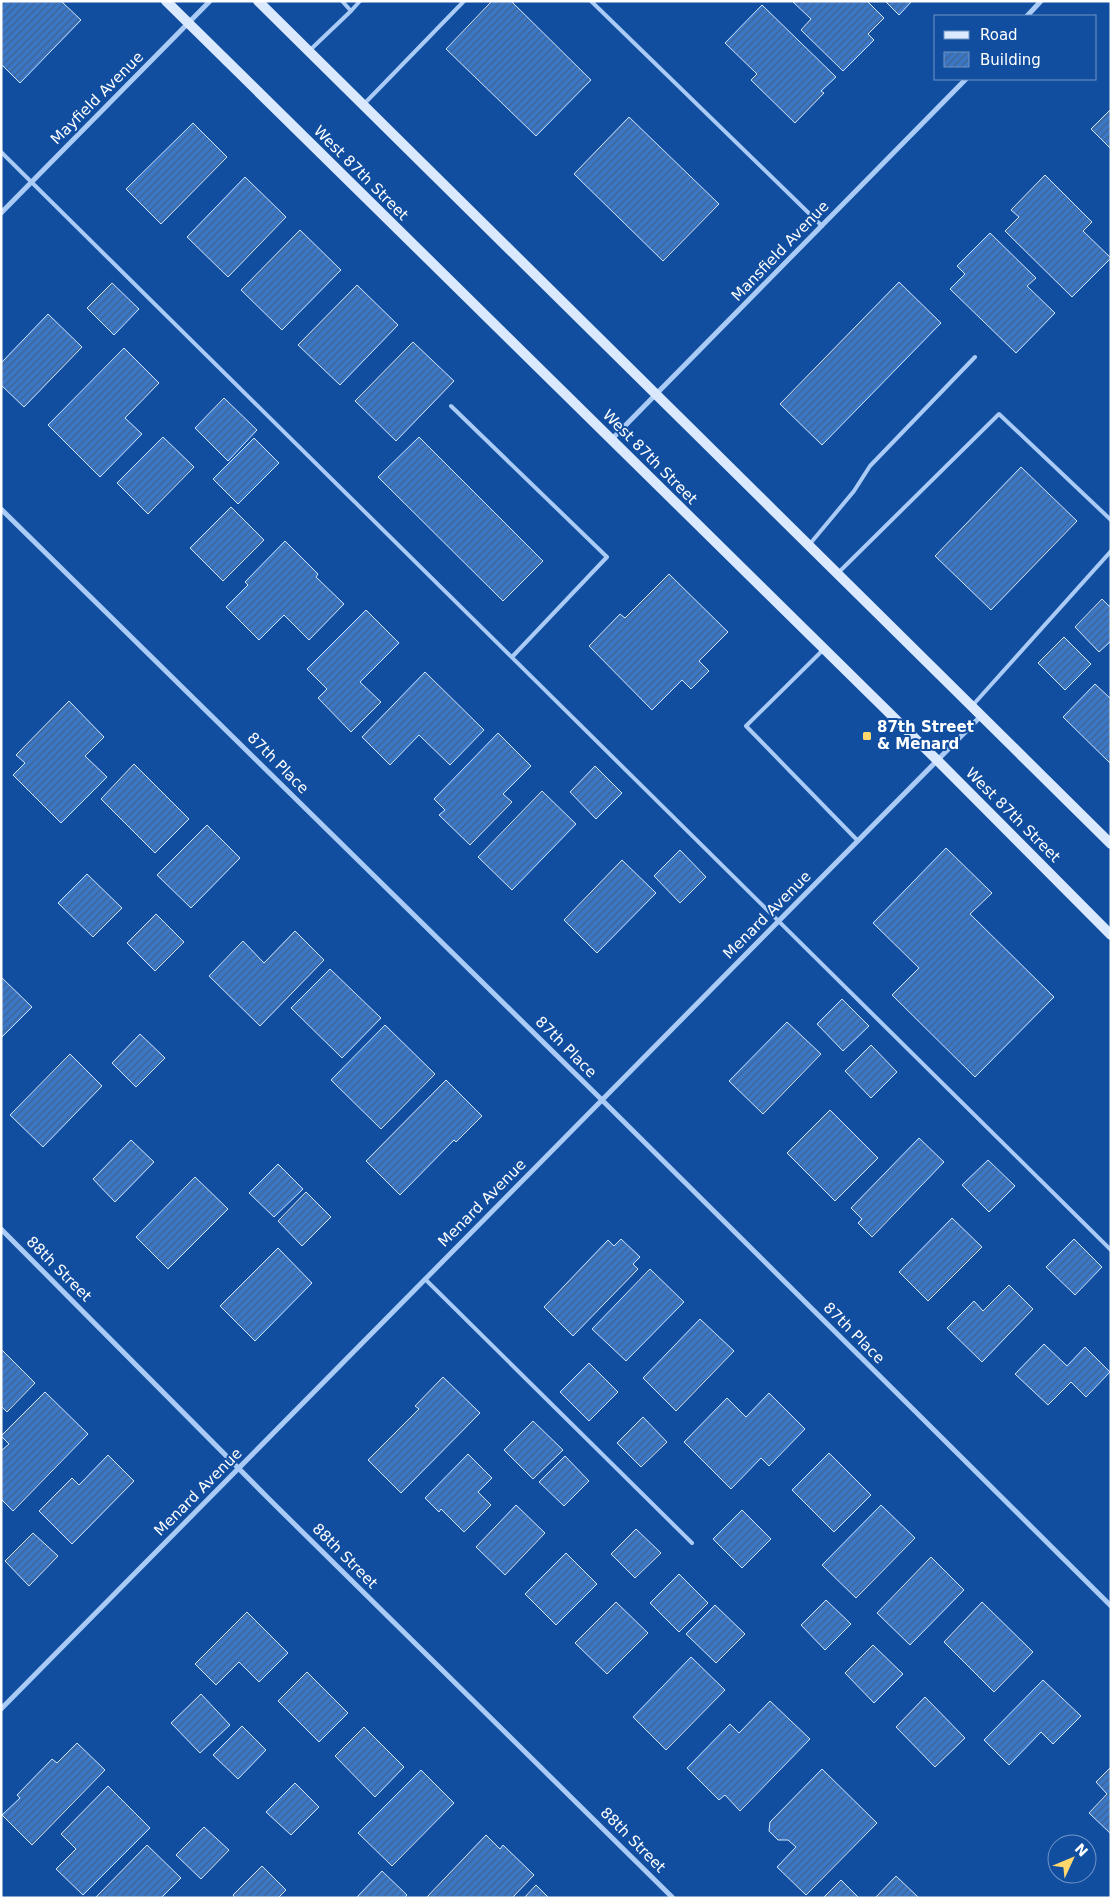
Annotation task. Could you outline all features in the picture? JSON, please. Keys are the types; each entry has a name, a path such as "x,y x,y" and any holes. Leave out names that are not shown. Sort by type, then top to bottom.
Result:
{"main road":[{"name":"West 87th Street","path":"166,1 937,760 1110,934"},
{"path":"258,1 1111,844"}],"street":[{"name":"Mayfield Avenue","path":"1,213 210,1"},
{"path":"1028,15 1042,1"},
{"name":"Mansfield Avenue","path":"612,440 965,80"},
{"name":"87th Place","path":"1,509 602,1100 1111,1606"},
{"name":"Menard Avenue","path":"1,1709 981,715"},
{"name":"88th Street","path":"1,1229 673,1898"}],"lane":[{"path":"342,1 351,11"},
{"path":"309,51 360,1"},
{"path":"363,105 464,1"},
{"path":"591,1 822,226"},
{"path":"1,152 1111,1250"},
{"path":"809,545 854,492 870,466 975,357"},
{"path":"451,406 607,557 512,657"},
{"path":"838,574 999,414 1111,520"},
{"path":"972,706 1111,551"},
{"path":"824,649 746,726 858,840"},
{"path":"426,1279 692,1543"}],"building":[{"path":"1,1 61,1 81,20 20,83 1,64"},
{"path":"492,1 511,1 591,80 536,136 446,49"},
{"path":"792,1 867,1 884,18 868,34 874,40 843,71 801,30 811,19"},
{"path":"885,1 912,1 899,15"},
{"path":"762,5 836,77 821,91 824,93 795,123 751,80 757,74 725,43"},
{"path":"1111,109 1111,149 1091,129"},
{"path":"629,117 719,204 663,261 574,174"},
{"path":"193,123 227,157 161,224 126,189"},
{"path":"1045,175 1092,222 1083,231 1111,258 1072,297 1005,231 1019,217 1011,210"},
{"path":"245,177 286,217 228,277 187,237"},
{"path":"300,230 341,270 282,330 241,290"},
{"path":"990,233 1036,278 1027,286 1055,313 1016,353 950,289 965,274 957,266"},
{"path":"899,282 941,323 822,445 780,404"},
{"path":"112,283 139,309 114,335 87,308"},
{"path":"357,285 398,325 340,385 298,345"},
{"path":"48,314 82,347 24,407 1,385 1,363"},
{"path":"413,342 454,381 396,441 355,401"},
{"path":"124,348 159,383 125,418 142,434 100,477 48,425"},
{"path":"224,398 257,430 228,461 195,428"},
{"path":"163,437 194,467 148,514 117,483"},
{"path":"419,437 543,561 503,601 378,477"},
{"path":"254,438 279,463 238,504 213,479"},
{"path":"1021,467 1077,521 991,610 935,556"},
{"path":"231,507 264,540 223,581 190,548"},
{"path":"285,541 318,574 316,577 344,604 309,640 284,615 259,640 226,607 248,585 245,582"},
{"path":"669,574 728,632 699,661 709,671 691,689 682,680 652,710 589,646 620,614 625,618"},
{"path":"1102,599 1111,608 1111,641 1099,652 1075,627"},
{"path":"366,610 399,643 360,682 381,702 351,732 318,698 327,689 307,669"},
{"path":"1064,637 1091,664 1065,690 1038,663"},
{"path":"425,672 484,730 450,765 419,735 390,765 362,737"},
{"path":"1095,684 1111,699 1111,764 1063,717"},
{"path":"69,701 104,737 85,756 107,777 61,823 13,775 25,763 16,755"},
{"path":"498,733 531,766 503,794 512,802 470,845 439,815 445,810 434,799"},
{"path":"134,764 189,819 155,853 101,799"},
{"path":"595,766 622,793 596,819 570,792"},
{"path":"542,791 576,824 512,890 478,857"},
{"path":"207,825 240,858 191,908 157,875"},
{"path":"946,848 992,893 970,914 1054,997 975,1077 892,995 919,968 873,923"},
{"path":"680,850 706,877 680,903 654,876"},
{"path":"622,860 656,893 597,953 564,920"},
{"path":"87,874 122,908 93,937 58,903"},
{"path":"156,914 184,942 155,971 127,943"},
{"path":"295,931 324,960 260,1026 209,976 243,941 264,963"},
{"path":"330,969 381,1018 342,1058 291,1008"},
{"path":"1,977 32,1007 1,1038"},
{"path":"842,999 869,1026 843,1051 817,1024"},
{"path":"787,1022 821,1054 763,1114 729,1081"},
{"path":"385,1025 435,1074 381,1129 331,1080"},
{"path":"140,1034 165,1058 136,1087 112,1063"},
{"path":"871,1045 897,1072 871,1098 845,1071"},
{"path":"70,1054 102,1086 43,1147 10,1115"},
{"path":"446,1080 482,1116 456,1142 454,1140 400,1195 366,1161"},
{"path":"830,1110 878,1158 835,1201 787,1153"},
{"path":"919,1138 944,1162 872,1237 858,1223 862,1219 851,1208"},
{"path":"131,1140 154,1162 115,1202 93,1179"},
{"path":"988,1160 1015,1186 989,1212 962,1185"},
{"path":"278,1164 303,1189 274,1217 249,1193"},
{"path":"195,1177 228,1209 168,1269 136,1237"},
{"path":"306,1192 331,1217 302,1246 278,1221"},
{"path":"952,1218 982,1247 928,1301 899,1272"},
{"path":"621,1239 640,1257 633,1264 638,1269 573,1336 544,1307 608,1240 614,1246"},
{"path":"1074,1239 1102,1267 1075,1295 1046,1267"},
{"path":"278,1248 312,1283 255,1341 220,1306"},
{"path":"650,1269 684,1302 626,1361 592,1329"},
{"path":"1009,1285 1033,1309 982,1362 947,1328 974,1301 983,1311"},
{"path":"700,1319 734,1351 676,1411 643,1378"},
{"path":"1044,1344 1067,1366 1085,1347 1110,1372 1086,1397 1071,1382 1048,1405 1015,1374"},
{"path":"1,1349 35,1383 7,1412 1,1406"},
{"path":"589,1363 618,1392 589,1421 560,1392"},
{"path":"443,1377 480,1413 401,1493 368,1460 419,1409 415,1406"},
{"path":"45,1392 88,1434 13,1511 1,1499 1,1451 9,1444 1,1436"},
{"path":"769,1393 805,1429 769,1466 761,1458 731,1489 684,1442 727,1398 746,1417"},
{"path":"643,1417 667,1442 641,1467 617,1443"},
{"path":"533,1421 563,1450 533,1479 504,1450"},
{"path":"829,1453 871,1495 834,1532 792,1490"},
{"path":"468,1454 492,1478 478,1492 491,1505 464,1532 441,1509 439,1512 425,1498"},
{"path":"108,1455 134,1481 72,1544 39,1511 72,1478 79,1485"},
{"path":"565,1456 589,1481 564,1506 539,1482"},
{"path":"516,1505 545,1533 505,1575 476,1547"},
{"path":"881,1505 915,1538 856,1598 822,1565"},
{"path":"742,1510 771,1539 742,1568 713,1539"},
{"path":"636,1529 661,1553 635,1578 611,1554"},
{"path":"33,1533 58,1556 29,1586 5,1561"},
{"path":"566,1553 597,1584 556,1625 525,1594"},
{"path":"931,1557 964,1590 910,1645 877,1613"},
{"path":"679,1574 708,1603 679,1632 650,1603"},
{"path":"826,1600 851,1624 825,1650 801,1625"},
{"path":"616,1602 648,1633 607,1674 575,1643"},
{"path":"982,1602 1033,1652 994,1692 944,1642"},
{"path":"715,1605 745,1634 716,1663 686,1634"},
{"path":"247,1612 288,1653 259,1682 239,1662 216,1685 195,1664"},
{"path":"873,1645 903,1674 874,1703 845,1673"},
{"path":"691,1657 725,1690 666,1750 633,1717"},
{"path":"307,1672 348,1713 319,1742 278,1701"},
{"path":"1043,1680 1081,1716 1053,1744 1041,1732 1009,1765 984,1740"},
{"path":"201,1694 230,1725 200,1753 171,1723"},
{"path":"925,1697 965,1738 935,1767 896,1727"},
{"path":"770,1701 810,1739 740,1811 725,1795 719,1800 687,1768 730,1724 739,1733"},
{"path":"242,1726 266,1750 238,1779 213,1755"},
{"path":"364,1727 404,1767 375,1797 335,1756"},
{"path":"77,1743 105,1770 32,1845 2,1815 20,1798 17,1795 52,1759 57,1763"},
{"path":"1111,1767 1111,1834 1089,1813 1107,1794 1096,1782"},
{"path":"822,1769 877,1823 806,1895 777,1867 796,1847 788,1840 778,1840 769,1831 770,1822"},
{"path":"421,1770 454,1803 392,1866 358,1833"},
{"path":"295,1783 319,1807 291,1835 266,1812"},
{"path":"108,1786 150,1828 83,1895 56,1869 76,1849 61,1834"},
{"path":"204,1827 229,1850 201,1879 176,1855"},
{"path":"486,1835 500,1849 503,1845 534,1875 512,1898 426,1898"},
{"path":"147,1845 181,1878 161,1898 95,1898"},
{"path":"262,1866 286,1890 278,1898 235,1898 233,1895"},
{"path":"382,1871 407,1895 404,1898 356,1898"},
{"path":"896,1876 919,1898 875,1898"},
{"path":"841,1880 859,1898 823,1898"},
{"path":"536,1885 549,1898 524,1898"}],"place":[{"name":"87th Street & Menard","path":"867,736"}]}
